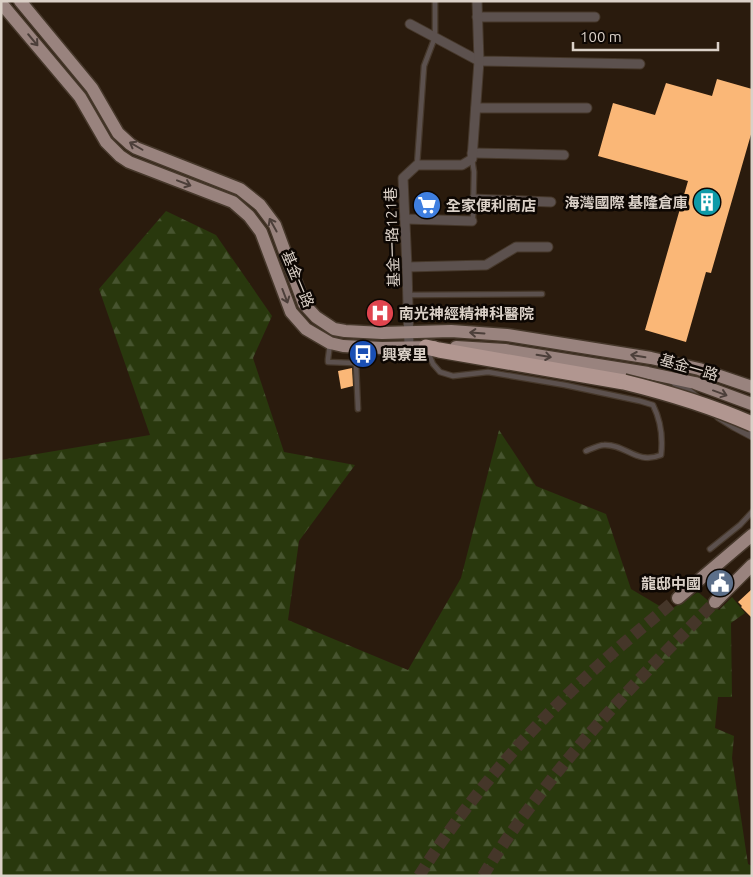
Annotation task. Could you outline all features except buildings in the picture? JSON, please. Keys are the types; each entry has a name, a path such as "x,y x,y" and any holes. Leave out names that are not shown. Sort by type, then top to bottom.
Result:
{"highway":[{"path":"426,339 439,350 624,382 656,390 696,401 752,424"}],"main road":[{"name":"基金一路","path":"20,1 92,88 118,133 130,144 240,189 260,205 275,224 304,304 316,317 334,329 382,333 409,332 426,339 648,372 694,383 752,404"},
{"name":"基金一路","path":"1,3 80,97 106,142 120,156 129,162 233,202 249,216 261,232 291,312 306,329 330,343 343,346 382,348 409,347 451,331 507,335 675,363 752,387"},
{"path":"670,378 675,363"},
{"path":"721,561 752,524"},
{"path":"678,598 752,535"},
{"path":"715,602 752,565"}],"street":[{"path":"472,156 479,61 477,1"},
{"path":"478,17 595,17"},
{"path":"410,24 479,61 640,64"},
{"path":"476,108 588,108"},
{"path":"417,165 462,165 472,156 564,155"},
{"name":"基金一路121巷","path":"409,347 403,178 417,165"},
{"path":"473,200 551,202"},
{"path":"405,219 472,221"},
{"path":"407,267 486,265 516,248 548,247"},
{"path":"670,378 714,413 752,435"}],"lane":[{"path":"417,165 424,66 434,37 435,1"},
{"path":"472,156 474,172 472,221"},
{"path":"408,295 542,294"},
{"path":"426,339 433,364 440,372 453,376 488,372 565,385 653,405 658,415 662,439 662,455 652,459 637,456 618,447 604,445 586,451"},
{"path":"330,343 328,362 356,364 358,409"},
{"path":"710,549 752,512"}],"green space":[{"path":"166,211 216,235 272,316 253,358 284,452 355,465 299,541 288,620 408,670 461,578 499,430 536,486 606,514 631,589 668,611 698,592 719,610 732,597 745,613 731,623 732,697 718,697 715,728 734,736 732,758 748,864 752,866 752,876 1,876 1,460 150,435 99,289"}],"tunnel":[{"path":"419,876 476,795 541,721 621,645 678,598"},
{"path":"483,876 525,814 581,743 647,671 715,602"}],"place":[{"name":"海灣國際 基隆倉庫","path":"707,202"},
{"name":"全家便利商店","path":"427,205"},
{"name":"南光神經精神科醫院","path":"380,313"},
{"name":"興寮里","path":"363,354"},
{"name":"龍邸中國","path":"720,583"}]}
